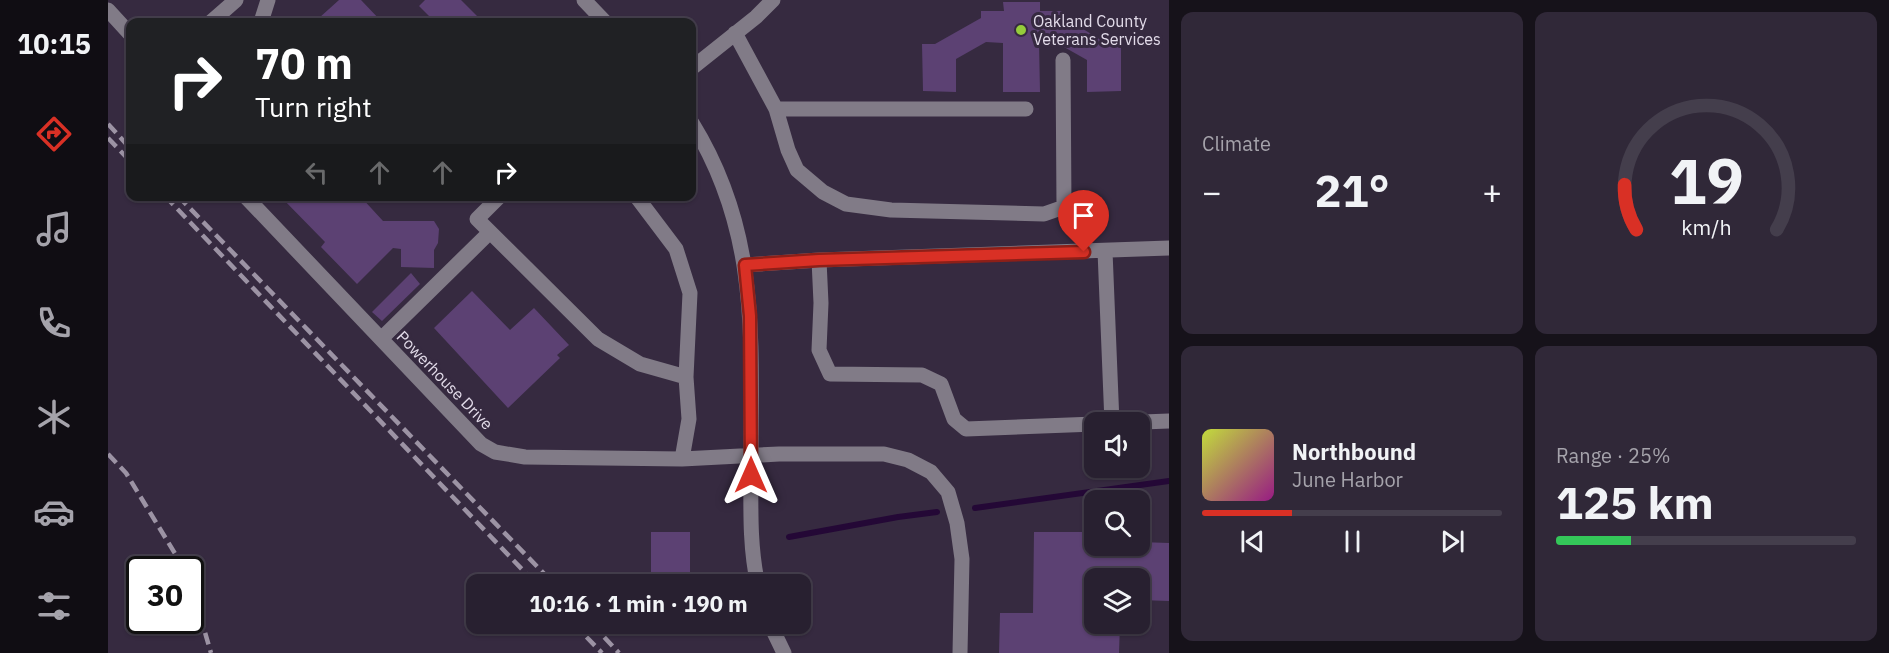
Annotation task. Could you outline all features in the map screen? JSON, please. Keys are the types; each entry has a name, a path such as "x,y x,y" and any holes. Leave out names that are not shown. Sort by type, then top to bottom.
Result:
{"street":[{"path":"216,18 236,0"},
{"path":"262,18 268,0"},
{"path":"584,0 602,18"},
{"path":"696,65 756,17 772,0"},
{"path":"108,10 126,30"},
{"path":"735,33 776,109 788,150 797,170 823,192 846,204 891,210 1044,214 1064,207 1063,60"},
{"path":"776,109 1026,109"},
{"path":"696,130 710,154 724,188 745,265 750,316 751,532 757,574"},
{"name":"Powerhouse Drive","path":"250,201 481,444 495,452 525,457 682,459 779,454 884,454 908,460 931,472 948,492 957,524 962,559 960,653"},
{"path":"495,201 477,219 598,339 640,364 686,377"},
{"path":"640,201 676,249 690,293 686,377 689,419 682,459"},
{"path":"381,339 490,232"},
{"path":"745,265 819,260 1169,248"},
{"path":"1105,251 1112,412"},
{"path":"819,260 821,303 819,350 830,374 922,375 941,384 954,419 966,429 1084,424"},
{"path":"1150,422 1169,421"},
{"path":"775,634 784,653"}],"building":[{"path":"339,0 361,0 378,18 319,18"},
{"path":"425,0 461,0 479,18 431,18 419,6"},
{"path":"1003,2 1040,2 1040,11 1063,11 1063,17 1108,44 1121,44 1121,91 1087,92 1087,60 1057,43 1039,42 1040,92 1003,92 1003,43 986,42 956,59 956,92 923,91 922,44 935,44 981,18 981,11 1004,11"},
{"path":"285,201 365,201 383,221 434,221 439,229 438,243 434,250 434,268 401,267 401,249 393,248 357,284 321,247 325,242"},
{"path":"411,273 420,284 382,321 372,312"},
{"path":"472,291 510,330 534,308 569,345 557,355 560,358 508,408 434,328"},
{"path":"651,532 690,532 690,574 651,574"},
{"path":"1034,532 1084,532 1084,556 1150,556 1150,542 1169,543 1169,601 1150,600 1150,568 1084,568 1084,634 1120,634 1119,653 999,653 1000,613 1033,613"}],"waterway":[{"path":"975,508 1169,481"},
{"path":"789,537 937,512"}],"railway":[{"path":"108,124 126,144"},
{"path":"108,138 126,157"},
{"path":"170,201 526,574"},
{"path":"183,201 544,574"},
{"path":"108,454 126,473 176,556"},
{"path":"204,629 211,653"},
{"path":"584,634 602,653"},
{"path":"601,634 619,653"}],"place":[{"name":"Oakland County Veterans Services","path":"1021,30"}],"route":[{"path":"751,475 750,316 745,265 819,260 1084,252"}]}
